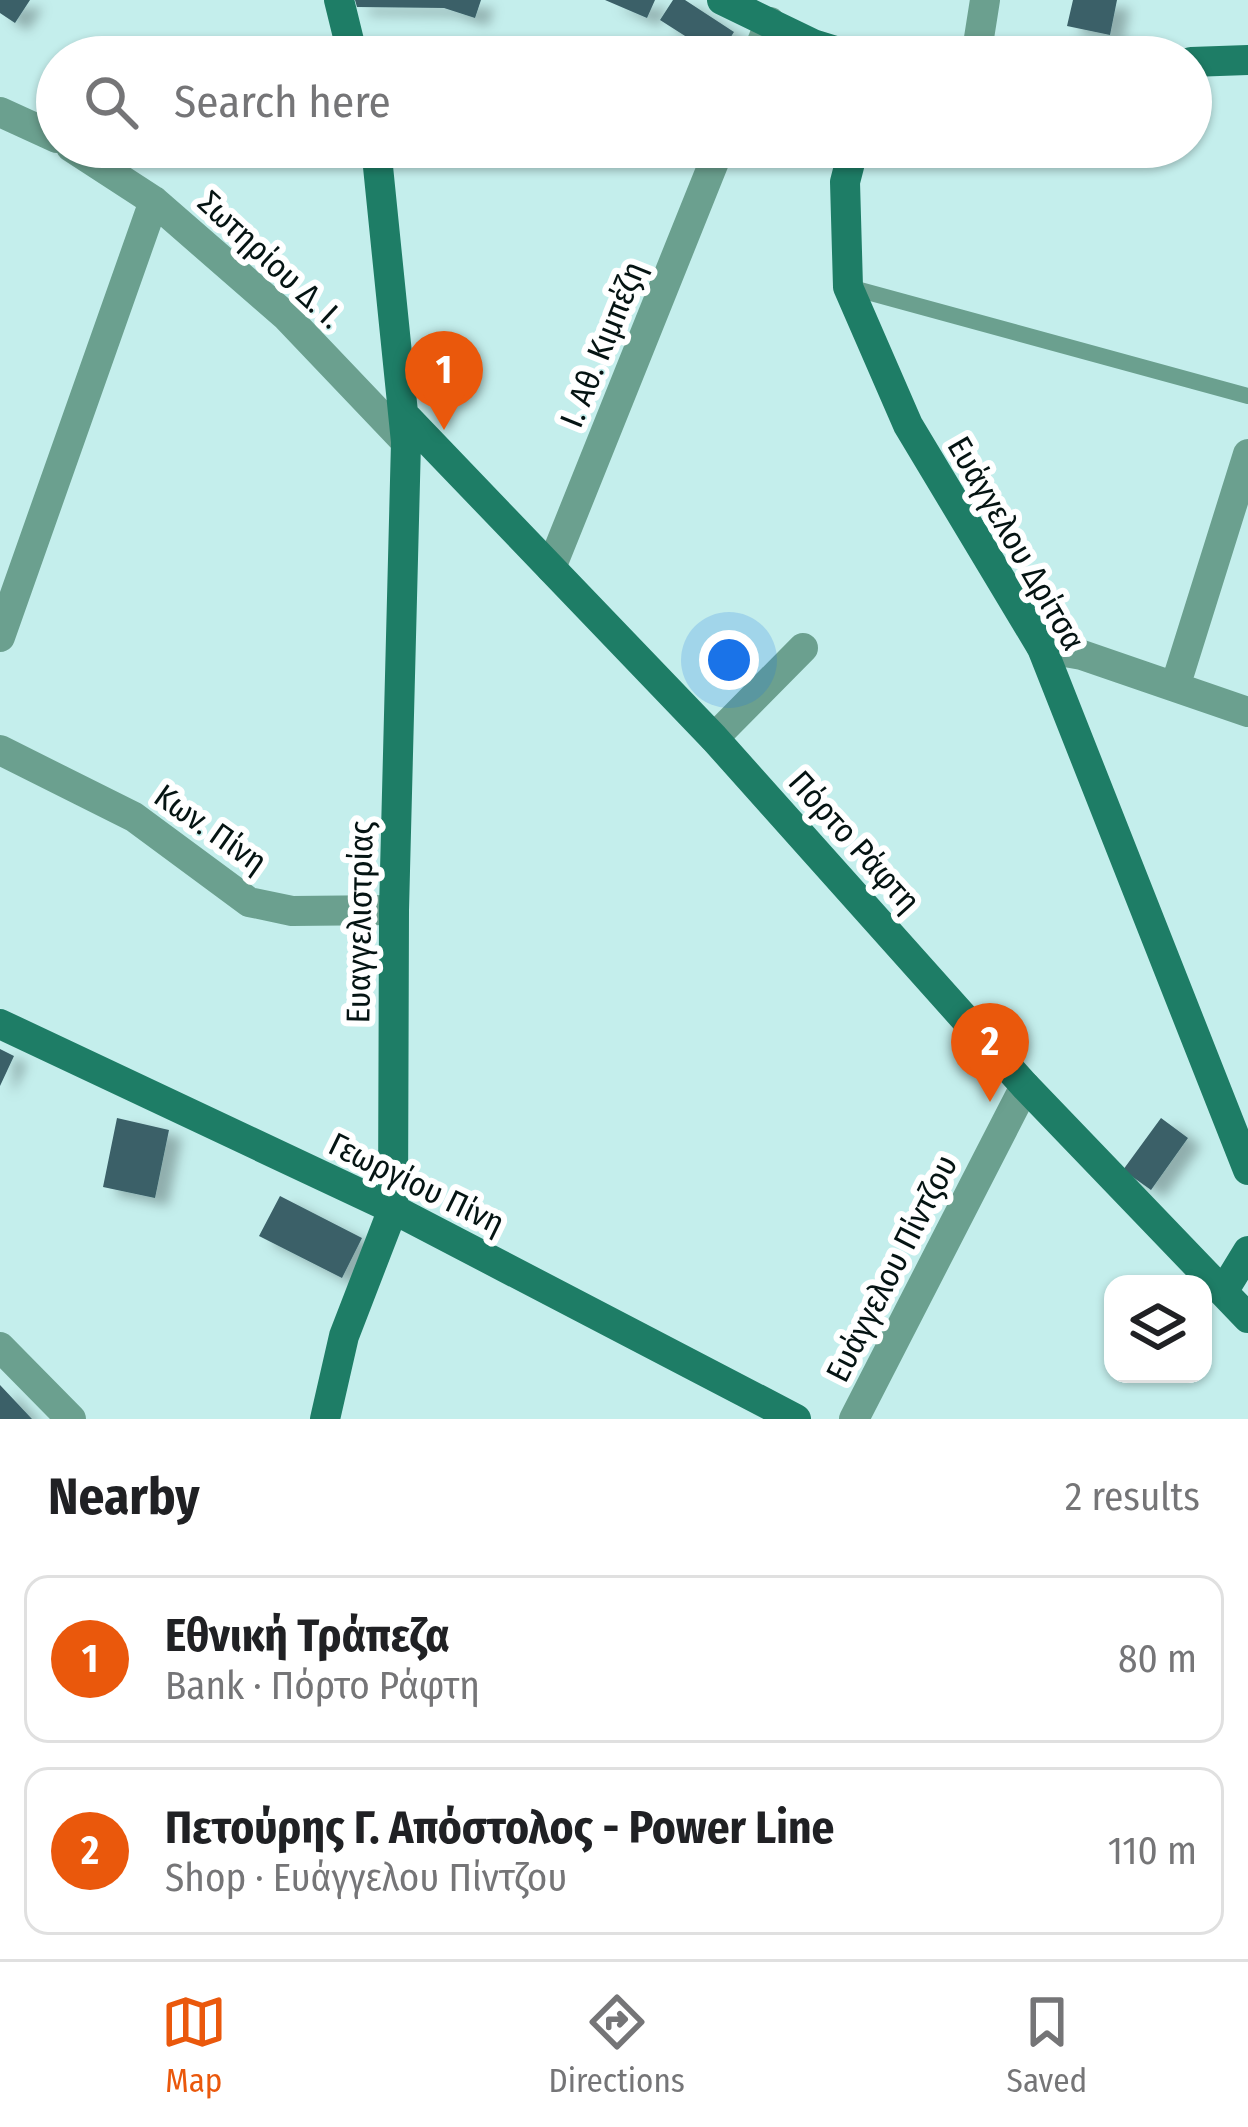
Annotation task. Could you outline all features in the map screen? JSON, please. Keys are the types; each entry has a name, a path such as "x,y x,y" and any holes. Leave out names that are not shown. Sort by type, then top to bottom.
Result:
{"street":[{"path":"339,0 348,36"},
{"path":"722,0 797,36"},
{"path":"979,36 985,0"},
{"path":"764,36 770,22"},
{"path":"1212,61 1248,59"},
{"path":"0,112 36,128"},
{"name":"Σωτηρίου Δ. Ι.","path":"103,168 154,201 286,316 405,429"},
{"name":"Ευαγγελιστρίας","path":"325,1419 344,1336 393,1208 405,429 378,168"},
{"name":"Ι. Αθ. Κιμπέζη","path":"551,568 712,168"},
{"name":"Ευάγγελου Δρίτσα","path":"849,168 848,287 908,425 1042,648 1248,1170"},
{"path":"0,637 154,201"},
{"name":"Πόρτο Ράφτη","path":"405,429 551,568 714,738 1025,1086 1248,1318"},
{"path":"1175,687 1248,454"},
{"path":"714,738 802,648"},
{"path":"1042,648 1082,655 1248,712"},
{"name":"Κων. Πίνη","path":"0,750 134,817 249,902 292,911 394,910"},
{"name":"Γεωργίου Πίνη","path":"0,1024 393,1208 796,1419"},
{"name":"Ευάγγελου Πίντζου","path":"854,1419 1025,1086"},
{"path":"1222,1292 1248,1251"},
{"path":"0,1347 71,1419"}],"lane":[{"path":"848,287 1248,395"}],"building":[{"path":"0,0 30,0 15,23 0,13"},
{"path":"355,0 481,0 475,18 444,8 357,7"},
{"path":"605,0 655,0 647,18"},
{"path":"673,0 685,0 734,32 731,36 685,36 660,20"},
{"path":"1073,0 1117,0 1110,35 1067,26"},
{"path":"0,1049 14,1056 0,1086"},
{"path":"117,1118 169,1130 155,1198 103,1187"},
{"path":"1161,1118 1188,1138 1151,1190 1123,1170"},
{"path":"280,1196 362,1238 342,1278 259,1236"},
{"path":"0,1385 32,1419 0,1419"}],"place":[{"name":"Εθνική Τράπεζα","path":"444,430"},
{"name":"Πετούρης Γ. Απόστολος - Power Line","path":"990,1102"}]}
